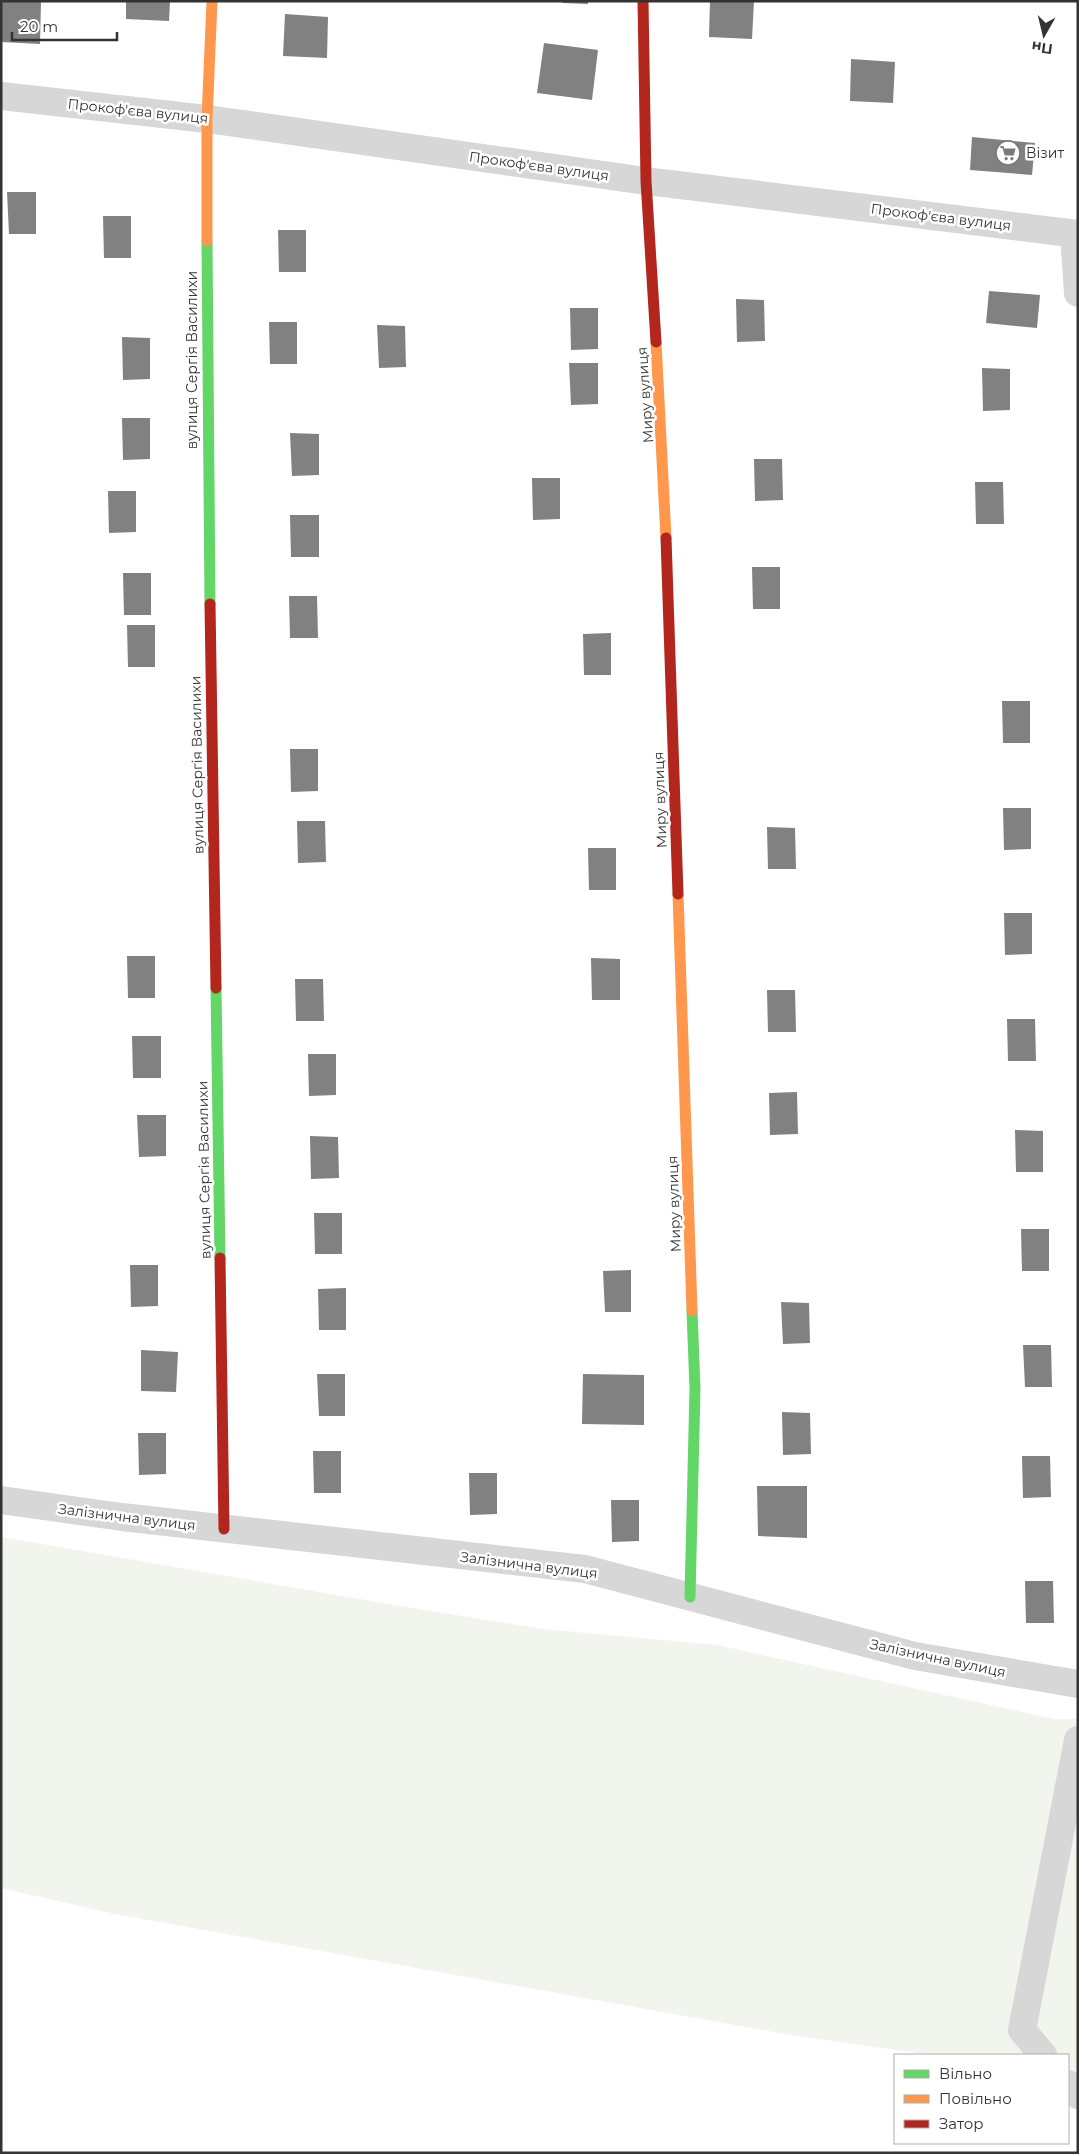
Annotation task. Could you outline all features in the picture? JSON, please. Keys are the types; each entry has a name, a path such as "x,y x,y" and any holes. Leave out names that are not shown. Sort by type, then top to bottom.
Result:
{"street":[{"name":"вулиця Сергія Василихи","path":"212,1 207,118 208,462 224,1529"},
{"name":"Миру вулиця","path":"643,1 646,181 664,464 695,1389 690,1597"},
{"name":"Прокоф'єва вулиця","path":"1,96 207,118 1076,245"},
{"path":"1076,245 1078,293"},
{"name":"Залізнична вулиця","path":"1,1500 224,1529 585,1569 915,1656 1078,1684"},
{"path":"1042,2054 1022,2030 1078,1740"},
{"path":"1069,2085 1078,2095"}],"shaded area":[{"path":"1,1537 543,1629 717,1645 1054,1719 1078,1719 1078,2076 1069,2075 1069,2054 926,2054 791,2035 115,1914 1,1888"}],"building":[{"path":"1,1 41,2 40,44 1,42"},
{"path":"126,1 170,1 169,21 126,19"},
{"path":"563,1 588,1 588,4 562,3"},
{"path":"710,1 754,1 752,39 709,37"},
{"path":"285,14 328,17 327,58 283,56"},
{"path":"544,43 598,50 592,100 537,93"},
{"path":"851,59 895,62 893,103 850,101"},
{"path":"972,137 1035,143 1032,175 970,170"},
{"path":"7,192 36,192 36,234 9,234"},
{"path":"103,216 131,216 131,258 104,258"},
{"path":"278,230 306,230 306,272 279,272"},
{"path":"989,291 1040,295 1037,328 986,323"},
{"path":"736,299 764,300 765,341 737,342"},
{"path":"570,308 598,308 598,349 571,350"},
{"path":"269,322 297,322 297,364 270,364"},
{"path":"377,325 405,326 406,367 379,368"},
{"path":"122,337 150,338 150,379 123,380"},
{"path":"569,363 598,363 598,404 571,405"},
{"path":"982,368 1010,369 1010,410 983,411"},
{"path":"122,418 150,418 150,459 123,460"},
{"path":"290,433 319,434 319,475 292,476"},
{"path":"754,459 782,459 783,500 755,501"},
{"path":"532,478 560,478 560,519 533,520"},
{"path":"975,482 1003,482 1004,524 976,524"},
{"path":"108,491 136,491 136,532 109,533"},
{"path":"290,515 319,515 319,557 291,557"},
{"path":"752,567 780,567 780,609 753,609"},
{"path":"123,573 151,573 151,615 124,615"},
{"path":"289,596 317,596 318,638 290,638"},
{"path":"127,625 155,625 155,667 128,667"},
{"path":"611,633 611,675 584,675 583,634"},
{"path":"1002,701 1030,701 1030,743 1003,743"},
{"path":"290,749 318,749 318,791 291,792"},
{"path":"1003,808 1031,808 1031,849 1004,850"},
{"path":"297,821 325,821 326,862 298,863"},
{"path":"767,827 795,828 796,869 768,869"},
{"path":"588,848 616,848 616,890 589,890"},
{"path":"1004,913 1032,913 1032,954 1005,955"},
{"path":"127,956 155,956 155,998 128,998"},
{"path":"591,958 620,959 620,1000 592,1000"},
{"path":"295,979 323,979 324,1021 296,1021"},
{"path":"767,990 795,990 796,1032 768,1032"},
{"path":"1007,1019 1035,1019 1036,1061 1008,1061"},
{"path":"132,1036 161,1036 161,1078 133,1078"},
{"path":"308,1054 336,1054 336,1095 309,1096"},
{"path":"797,1092 798,1134 770,1135 769,1093"},
{"path":"137,1115 166,1115 166,1156 139,1157"},
{"path":"1015,1130 1043,1131 1043,1172 1016,1172"},
{"path":"310,1136 338,1137 339,1178 311,1179"},
{"path":"314,1213 342,1213 342,1254 315,1254"},
{"path":"1021,1229 1049,1229 1049,1271 1022,1271"},
{"path":"130,1265 158,1265 158,1306 131,1307"},
{"path":"631,1270 631,1312 605,1312 603,1271"},
{"path":"346,1288 346,1330 319,1330 318,1289"},
{"path":"781,1302 809,1303 810,1343 783,1344"},
{"path":"1023,1345 1051,1345 1052,1387 1025,1387"},
{"path":"141,1350 178,1352 176,1392 141,1391"},
{"path":"317,1374 345,1374 345,1416 319,1416"},
{"path":"583,1374 644,1375 644,1425 582,1424"},
{"path":"782,1412 810,1413 811,1454 783,1455"},
{"path":"138,1433 166,1433 166,1474 139,1475"},
{"path":"313,1451 341,1451 341,1493 314,1493"},
{"path":"1022,1456 1050,1456 1051,1497 1023,1498"},
{"path":"469,1473 497,1473 497,1514 470,1515"},
{"path":"757,1486 807,1486 807,1538 758,1536"},
{"path":"611,1500 639,1500 639,1541 612,1542"},
{"path":"1025,1581 1053,1581 1054,1623 1026,1623"}],"traffic: fast":[{"path":"207,241 210,604"},
{"path":"216,988 220,1258"},
{"path":"690,1597 695,1389 692,1311"}],"traffic: slow":[{"path":"207,241 207,119 212,1"},
{"path":"656,342 666,538"},
{"path":"678,894 692,1311"}],"traffic: jam":[{"path":"643,1 646,181 656,342"},
{"path":"666,538 678,894"},
{"path":"210,604 216,988"},
{"path":"220,1258 224,1529"}],"place":[{"name":"Візит","path":"1008,153"}]}
